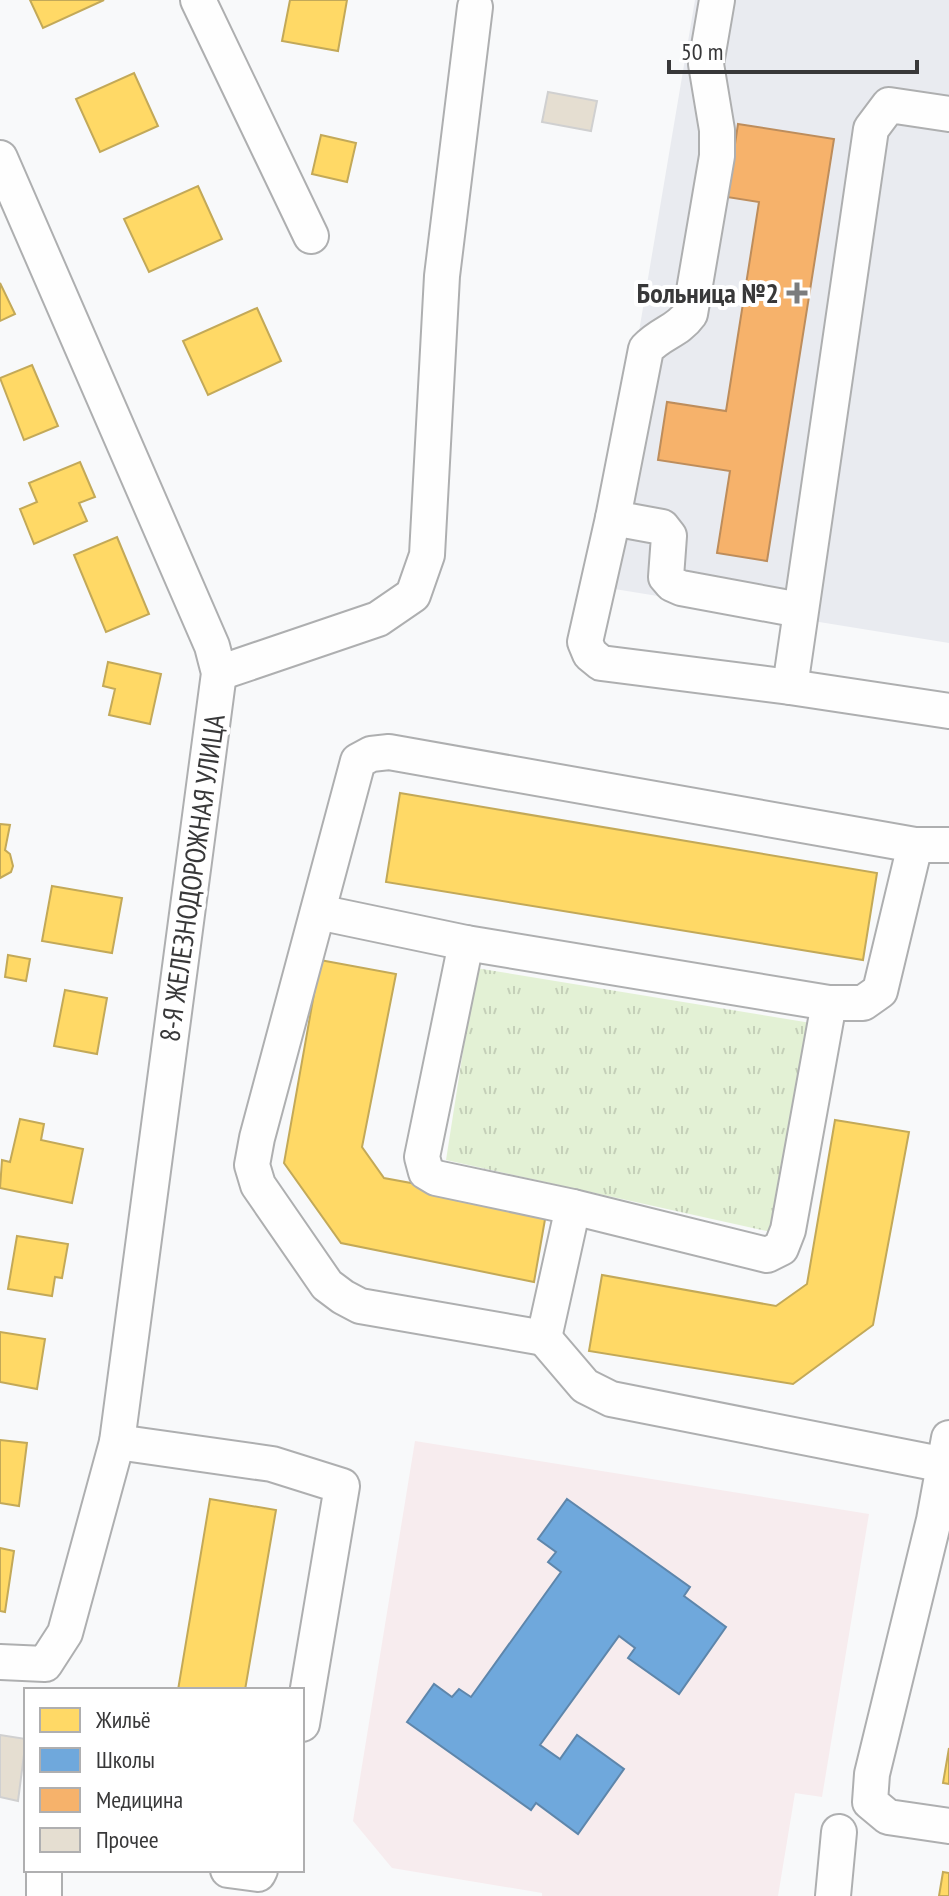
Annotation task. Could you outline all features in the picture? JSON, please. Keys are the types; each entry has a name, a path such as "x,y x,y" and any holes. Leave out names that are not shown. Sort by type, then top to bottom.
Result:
{"street":[{"path":"198,0 311,236"},
{"path":"717,0 706,64 717,130 717,156 690,314 680,329 659,335 646,349 585,642 590,654 601,663 949,711"},
{"path":"219,673 378,619 413,595 427,555 442,276 475,7"},
{"path":"790,687 871,129 889,105 948,109"},
{"name":"8-Я ЖЕЛЕЗНОДОРОЖНАЯ УЛИЦА","path":"0,158 212,646 219,673 117,1442 65,1633 45,1677"},
{"path":"613,518 667,530 666,577 672,584 800,610"},
{"path":"949,845 915,845 389,752 371,754 358,761 252,1165 258,1185 327,1285 360,1306 544,1338 585,1386 611,1399 947,1452 941,1521 872,1774 870,1802 888,1817 949,1826"},
{"path":"318,912 466,943 829,1003 863,1003 880,991 915,845"},
{"path":"466,943 422,1157 426,1172 436,1178 573,1207 767,1255 781,1248 788,1230 829,1003"},
{"path":"544,1338 573,1207"},
{"path":"117,1442 272,1464 342,1486 304,1712"},
{"path":"0,1662 45,1677"},
{"path":"833,1896 839,1832"},
{"path":"44,1872 44,1896"}],"shaded area":[{"name":"Больница №2","path":"695,0 949,0 949,643 596,586"},
{"path":"415,1441 869,1514 822,1797 795,1793 778,1896 542,1896 542,1893 392,1868 353,1821"}],"green space":[{"path":"476,968 811,1023 771,1232 446,1160"}],"building: Жильё":[{"path":"30,0 104,0 43,28"},
{"path":"290,0 347,0 338,51 282,41"},
{"path":"134,73 158,126 100,152 76,99"},
{"path":"321,135 356,143 347,182 312,174"},
{"path":"198,186 222,239 149,272 124,219"},
{"path":"0,283 15,314 0,321"},
{"path":"257,308 281,361 208,395 183,341"},
{"path":"32,365 58,426 24,440 0,378"},
{"path":"80,462 95,497 79,503 87,521 34,544 20,509 37,502 29,483"},
{"path":"117,537 149,614 106,632 74,555"},
{"path":"108,662 161,674 150,724 109,715 115,689 103,686"},
{"path":"400,793 877,873 863,960 386,882"},
{"path":"0,824 10,825 5,850 10,854 13,866 11,872 0,878"},
{"path":"52,886 122,898 112,953 42,941"},
{"path":"8,955 30,959 26,981 5,977"},
{"path":"320,960 396,974 362,1147 384,1178 547,1208 534,1282 341,1243 284,1163"},
{"path":"65,990 107,998 97,1054 54,1046"},
{"path":"20,1119 44,1124 41,1140 83,1149 72,1203 0,1188 2,1160 10,1162"},
{"path":"835,1120 909,1132 873,1325 793,1384 589,1351 602,1275 776,1306 807,1284"},
{"path":"17,1236 68,1244 62,1278 55,1277 52,1296 8,1289"},
{"path":"0,1332 45,1339 37,1389 0,1382"},
{"path":"0,1440 27,1443 19,1506 0,1503"},
{"path":"210,1499 276,1510 245,1688 178,1688"},
{"path":"0,1548 14,1551 5,1612 0,1611"},
{"path":"949,1748 949,1784 943,1783"},
{"path":"943,1872 949,1873 949,1896 939,1896"}],"building: Школы":[{"path":"567,1499 690,1587 684,1596 726,1627 679,1694 628,1658 635,1648 619,1636 540,1745 560,1759 577,1735 624,1769 578,1834 536,1803 531,1810 407,1722 434,1684 452,1697 459,1689 471,1697 561,1572 548,1562 556,1552 538,1539"}],"building: Медицина":[{"path":"738,124 834,139 767,561 717,553 730,471 658,460 667,402 726,411 759,202 727,197"}],"building: Прочее":[{"path":"548,92 597,101 591,131 542,122"},
{"path":"0,1735 24,1739 18,1801 0,1797"}],"place":[{"name":"Больница №2","path":"797,293"}]}
